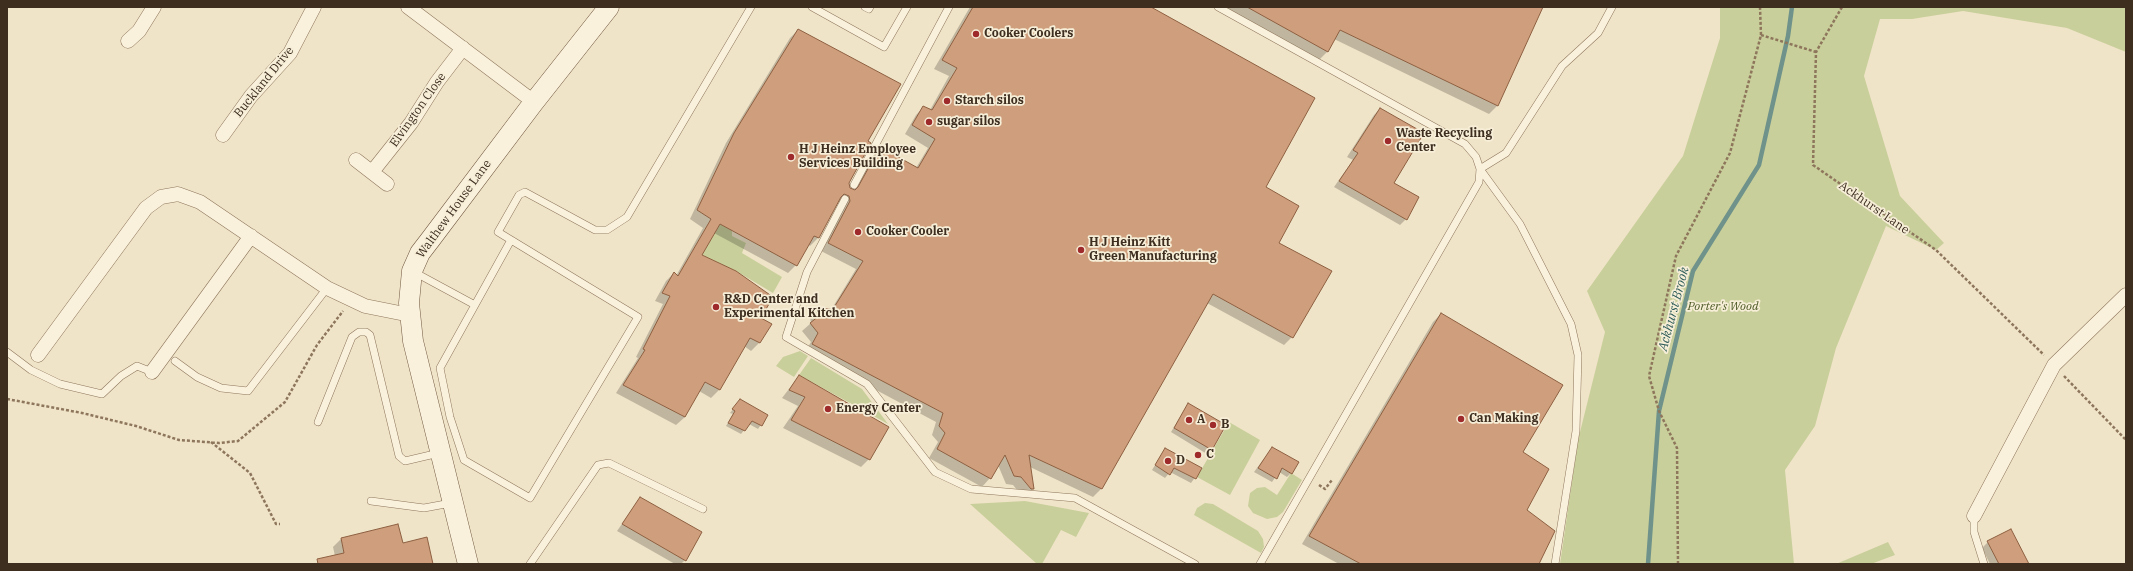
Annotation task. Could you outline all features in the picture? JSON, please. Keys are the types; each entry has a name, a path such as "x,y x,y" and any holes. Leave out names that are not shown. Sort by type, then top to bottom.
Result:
{"street":[{"path":"128,41 139,31 154,7"},
{"name":"Buckland Drive","path":"223,135 251,96 290,53 314,7"},
{"path":"408,7 534,102"},
{"name":"Walthew House Lane","path":"468,564 413,341 409,292 412,271 420,253 534,102 609,7"},
{"name":"Elvington Close","path":"372,172 411,123 437,82 463,48"},
{"path":"356,160 387,184"},
{"path":"38,355 146,208 161,197 178,194 200,202 327,288 351,300 383,311 410,315"},
{"path":"152,372 251,236"},
{"path":"1974,516 2054,366 2126,295"}],"lane":[{"path":"511,240 440,368 450,417 464,460 530,498 638,317 498,232 519,195 524,192 595,230 607,230 627,217 751,7"},
{"path":"812,7 884,47 907,7"},
{"path":"865,7 869,9 870,7"},
{"path":"854,185 949,7"},
{"path":"1218,7 1464,144 1476,157 1480,169 1520,224 1572,324 1578,356 1576,432 1555,564"},
{"path":"1480,169 1506,153 1562,66 1598,33 1612,7"},
{"path":"1260,564 1479,182 1480,169"},
{"path":"845,199 807,272 786,337 867,384 935,472 970,489 1075,498 1195,564"},
{"path":"412,271 475,305"},
{"path":"175,361 197,377 221,388 248,390 327,288"},
{"path":"318,422 352,337 359,332 366,332 370,335 399,456 405,461 441,453"},
{"path":"7,352 31,370 60,384 102,394 121,376 137,366 152,372"},
{"path":"530,564 598,465 609,463 703,509"},
{"path":"371,501 424,508 453,502"},
{"path":"1974,516 1974,532 1984,564"}],"path":[{"path":"1678,564 1677,448 1659,411 1649,376 1676,256 1730,154 1761,35 1760,7"},
{"name":"Ackhurst Lane","path":"1842,7 1816,52 1813,165 1936,250 2054,366 2126,440"},
{"path":"1761,35 1816,52"},
{"path":"7,399 82,413 136,426 179,440 211,442 238,441 285,402 317,345 351,300"},
{"path":"211,442 250,472 276,524 280,524"},
{"path":"1319,485 1325,489 1332,480"}],"green space":[{"name":"Porter's Wood","path":"1720,7 2126,7 2126,52 2067,28 1963,11 1912,19 1880,19 1864,76 1900,196 1944,243 1936,250 1886,226 1836,348 1815,426 1785,470 1794,564 1560,564 1578,440 1605,332 1587,291 1683,156 1720,38"},
{"path":"720,224 732,230 732,236 746,243 742,253 782,277 773,293 736,271 702,255"},
{"path":"800,351 808,356 794,377 776,366 783,357"},
{"path":"811,358 862,389 888,424 799,375"},
{"path":"1229,422 1260,440 1230,495 1197,477"},
{"path":"1291,473 1302,480 1283,512 1277,517 1267,519 1253,513 1248,506 1250,493 1257,488 1265,487 1277,495"},
{"path":"1025,501 1089,513 1076,537 1061,530 1042,564 1037,564 970,504"},
{"path":"1205,503 1213,504 1258,531 1263,539 1264,547 1261,553 1194,515 1197,508"},
{"path":"1888,542 1895,555 1871,564 1836,564"}],"building":[{"name":"H J Heinz Kitt Green Manufacturing","path":"973,7 1151,7 1315,98 1266,187 1299,206 1279,243 1332,271 1293,338 1213,294 1102,489 1029,455 1034,489 1031,489 1021,477 1014,476 1005,455 991,479 937,449 945,433 939,426 943,413 812,344 818,333 810,323 819,316 818,308 833,309 863,261 828,243 850,201 849,196 844,194 819,238 814,236 797,266 720,224 702,255 736,271 773,297 761,318 772,324 760,343 750,338 720,390 705,382 685,417 623,385 645,350 643,349 670,296 662,293 674,272 678,276 711,219 697,210 734,133 798,29 901,84 868,141 871,143 849,183 850,188 855,190 880,147 918,168 935,139 912,125 923,106 932,110 957,68 942,60"},
{"path":"1247,7 1543,7 1498,106 1340,30 1328,52"},
{"path":"1380,108 1424,133 1394,183 1419,197 1407,220 1339,181 1358,153 1353,150"},
{"name":"Can Making","path":"1441,313 1563,385 1523,452 1549,469 1527,510 1555,531 1539,564 1361,564 1309,536"},
{"name":"Energy Center","path":"799,375 889,427 870,460 791,420 805,397 789,390"},
{"path":"740,399 768,415 762,426 752,421 745,431 728,423 735,411 732,409"},
{"path":"1188,403 1226,425 1212,450 1174,428"},
{"path":"1272,447 1299,462 1292,474 1282,468 1277,479 1258,468"},
{"path":"1165,448 1202,468 1196,479 1174,468 1170,475 1155,465"},
{"path":"640,497 702,532 686,561 622,524"},
{"path":"398,524 403,543 427,537 433,564 318,564 317,559 344,553 341,538"},
{"path":"2011,529 2029,564 1999,564 1987,541"}],"waterway":[{"name":"Ackhurst Brook","path":"1648,564 1659,411 1693,271 1759,165 1788,36 1792,7"}],"place":[{"name":"Cooker Coolers","path":"976,34"},
{"name":"Starch silos","path":"947,101"},
{"name":"sugar silos","path":"929,122"},
{"name":"Waste Recycling Center","path":"1388,141"},
{"name":"H J Heinz Employee Services Building","path":"791,157"},
{"name":"Cooker Cooler","path":"858,232"},
{"name":"H J Heinz Kitt Green Manufacturing","path":"1081,250"},
{"name":"R&D Center and Experimental Kitchen","path":"716,307"},
{"name":"Energy Center","path":"828,409"},
{"name":"Can Making","path":"1461,419"},
{"name":"A","path":"1189,420"},
{"name":"B","path":"1213,425"},
{"name":"C","path":"1198,455"},
{"name":"D","path":"1168,461"}]}
